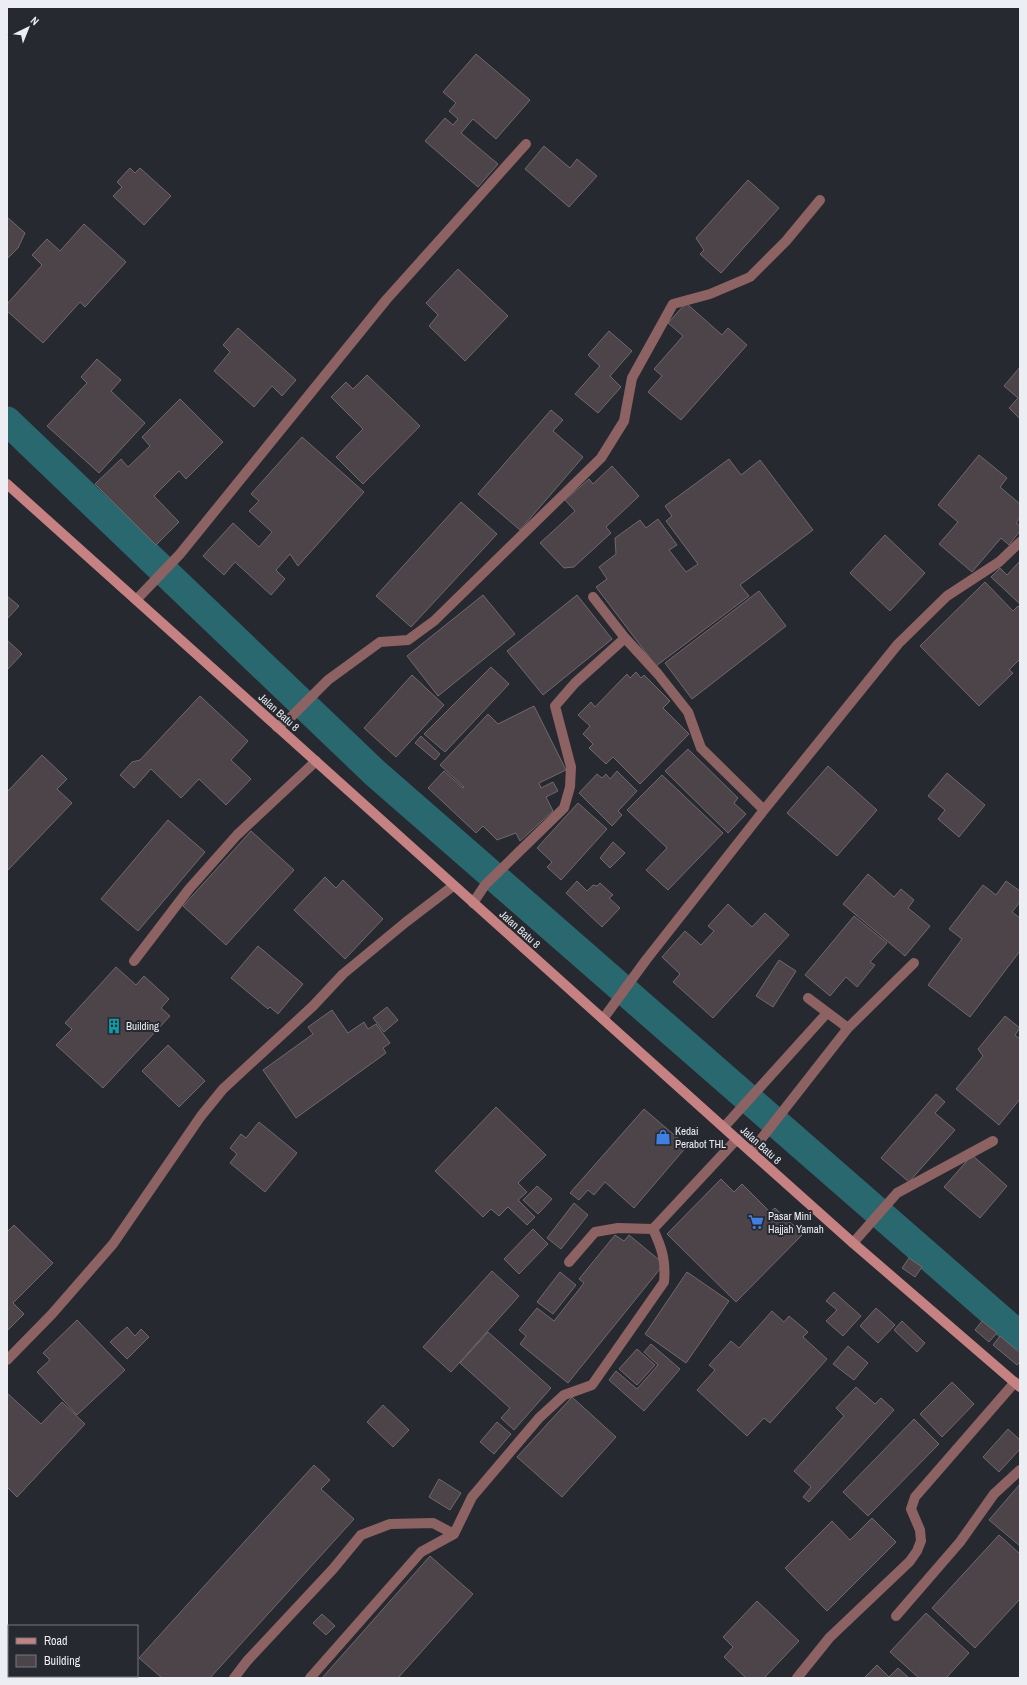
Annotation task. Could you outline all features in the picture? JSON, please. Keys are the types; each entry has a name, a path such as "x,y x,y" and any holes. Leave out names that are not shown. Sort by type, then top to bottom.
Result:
{"street":[{"path":"136,600 180,554 386,300 526,144"},
{"path":"277,727 292,717 328,680 380,642 408,640 434,621 596,464 624,421 632,378 673,304 710,294 750,277 786,241 820,200"},
{"name":"Jalan Batu 8","path":"8,486 853,1243 1017,1384"},
{"path":"603,1019 614,1006 646,960 764,810 898,644 947,596 999,562 1020,542"},
{"path":"593,597 625,638 658,674 688,712 701,748 764,810"},
{"path":"473,903 486,885 564,808 570,787 571,767 555,706 575,683 625,638"},
{"path":"134,961 189,889 236,835 316,761"},
{"path":"7,1360 52,1314 113,1244 201,1116 223,1089 307,1012 343,974 406,922 453,886"},
{"path":"751,1152 848,1028 914,963"},
{"path":"808,998 848,1028"},
{"path":"724,1127 828,1013"},
{"path":"569,1262 595,1232 618,1228 653,1229 737,1139"},
{"path":"853,1243 897,1193 993,1141"},
{"path":"310,1678 421,1552 454,1534 472,1497 539,1418 564,1395 592,1385 664,1282 666,1264 660,1243 653,1229"},
{"path":"797,1678 830,1637 910,1561 917,1551 921,1541 920,1530 911,1509 915,1497 1017,1384"},
{"path":"896,1616 960,1542 994,1494 1020,1470"},
{"path":"234,1678 247,1661 333,1569 361,1535 390,1524 433,1524 454,1534"}],"building":[{"path":"476,54 530,100 496,139 473,119 461,133 498,164 478,187 425,141 445,118 453,125 458,119 449,111 456,103 443,92"},
{"path":"544,146 570,168 577,159 597,176 569,207 525,169"},
{"path":"130,168 135,173 140,168 171,196 144,225 113,196 122,187 117,182"},
{"path":"748,180 779,208 721,273 700,254 704,250 696,238"},
{"path":"7,217 25,233 18,248 7,259"},
{"path":"84,224 126,262 85,307 80,302 43,343 7,311 7,304 42,265 32,255 47,239 60,251"},
{"path":"458,269 508,316 465,361 429,326 438,315 426,303"},
{"path":"686,303 722,335 728,328 747,345 681,420 648,392 662,376 654,369 683,336 668,323"},
{"path":"238,328 296,380 282,396 272,386 254,407 214,371 230,352 223,345"},
{"path":"609,331 632,351 610,376 621,387 598,413 575,394 600,366 588,355"},
{"path":"97,359 121,380 111,391 145,423 99,473 47,426 87,383 81,377"},
{"path":"1020,367 1020,419 1009,408 1018,398 1004,386"},
{"path":"367,375 420,426 363,484 336,457 363,429 331,397 346,382 353,389"},
{"path":"180,399 223,442 186,479 179,471 154,496 179,522 156,545 95,484 121,459 128,467 150,446 142,437"},
{"path":"551,410 563,420 553,431 583,457 520,530 478,494"},
{"path":"302,437 364,492 298,566 290,554 276,570 285,579 271,595 235,562 224,575 203,556 233,523 259,547 272,532 249,511 259,501 251,494"},
{"path":"979,455 1007,478 1000,487 1020,504 1020,518 1016,523 1020,526 1020,531 1009,545 1001,538 972,572 939,544 958,522 938,505"},
{"path":"729,459 741,475 760,460 813,530 740,585 749,596 656,666 596,587 607,579 599,567 616,554 615,538 640,520 646,528 658,519 677,545 669,550 686,572 698,564 666,521 672,516 665,506"},
{"path":"612,466 639,496 606,527 611,533 574,567 564,568 540,543 575,511 565,500 589,479 593,484"},
{"path":"461,502 497,534 411,627 376,596"},
{"path":"885,535 925,573 890,611 850,573"},
{"path":"1020,561 1020,604 991,577 1000,568 1007,575"},
{"path":"985,582 1013,611 1018,606 1020,608 1020,659 1009,670 1013,673 979,706 920,646"},
{"path":"759,591 786,626 692,699 665,663"},
{"path":"483,595 515,634 438,696 407,656"},
{"path":"577,595 612,639 543,695 507,651"},
{"path":"7,596 19,606 7,619"},
{"path":"7,640 22,654 7,670"},
{"path":"491,667 509,684 445,752 424,734"},
{"path":"636,672 641,678 644,675 670,701 663,708 689,734 640,784 613,757 606,764 589,748 593,744 583,734 590,726 578,715 591,702 595,707 627,674 630,678"},
{"path":"412,675 444,705 396,757 364,728"},
{"path":"200,696 248,741 231,760 251,779 226,805 199,779 181,798 151,769 134,788 120,775 132,762 140,760"},
{"path":"534,706 566,770 539,783 541,788 553,782 558,791 546,797 553,811 520,841 516,833 497,840 483,826 476,833 428,788 444,771 463,788 464,787 440,765 488,714 498,724"},
{"path":"421,736 440,754 435,760 415,743"},
{"path":"688,749 738,798 734,803 746,814 728,833 665,771"},
{"path":"42,755 67,779 57,789 72,803 7,871 7,792"},
{"path":"828,766 877,810 837,856 787,813"},
{"path":"617,771 637,791 618,811 622,815 612,826 579,793 597,774 602,778 606,774 610,779"},
{"path":"947,773 985,805 959,837 938,819 945,810 928,796"},
{"path":"662,775 723,833 668,890 646,870 667,848 627,810"},
{"path":"578,803 607,829 561,880 547,867 552,862 537,848"},
{"path":"168,820 205,852 138,931 101,899"},
{"path":"251,831 294,870 226,945 183,906"},
{"path":"613,842 625,853 610,868 600,858"},
{"path":"868,874 894,897 901,889 914,900 908,908 930,926 905,956 843,904"},
{"path":"325,877 336,888 343,880 383,919 345,959 294,910"},
{"path":"577,881 587,891 593,885 597,886 600,883 613,895 609,898 620,908 602,927 566,893"},
{"path":"1006,881 1020,891 1020,902 1012,912 1020,918 1020,951 970,1017 928,985 962,939 949,929 983,885 996,895"},
{"path":"728,904 752,927 765,913 789,935 713,1018 673,982 680,974 662,957 685,931 701,945 714,931 708,926"},
{"path":"854,916 887,943 870,962 875,965 857,987 846,977 830,996 805,975"},
{"path":"258,946 303,984 278,1014 270,1007 268,1009 231,978"},
{"path":"779,960 796,971 773,1007 756,996"},
{"name":"Building","path":"116,967 136,985 144,976 169,999 161,1008 170,1016 103,1088 56,1045 72,1029 65,1023"},
{"path":"387,1007 398,1020 384,1032 373,1018"},
{"path":"332,1010 348,1033 364,1022 368,1029 376,1024 390,1043 383,1048 386,1053 296,1118 263,1070 313,1034 308,1027"},
{"path":"1005,1016 1020,1028 1015,1035 1020,1039 1020,1099 999,1125 956,1089 983,1056 978,1049"},
{"path":"168,1045 205,1081 179,1107 142,1071"},
{"path":"936,1094 945,1102 935,1113 955,1130 909,1182 881,1158"},
{"path":"496,1107 546,1155 518,1183 527,1192 518,1200 535,1217 527,1225 508,1207 499,1216 491,1209 483,1217 435,1171"},
{"path":"644,1109 687,1146 634,1208 605,1182 594,1195 588,1190 579,1200 570,1193"},
{"path":"259,1122 297,1153 265,1192 230,1163 237,1154 230,1148 241,1134 246,1138"},
{"path":"972,1155 1007,1186 980,1218 944,1187"},
{"path":"721,1179 734,1192 742,1184 770,1212 775,1208 803,1234 736,1302 667,1234"},
{"path":"537,1186 552,1199 538,1214 523,1200"},
{"path":"574,1203 588,1215 561,1249 547,1238"},
{"path":"14,1225 53,1263 13,1303 24,1314 7,1331 7,1232"},
{"path":"533,1229 548,1244 519,1274 504,1259"},
{"path":"615,1235 624,1241 629,1235 664,1264 568,1383 520,1344 526,1336 519,1330 537,1308 554,1321 584,1283 579,1279"},
{"path":"909,1258 922,1267 915,1277 902,1268"},
{"path":"492,1271 519,1296 451,1372 423,1347"},
{"path":"560,1272 576,1285 553,1314 537,1302"},
{"path":"687,1272 729,1301 686,1363 645,1334"},
{"path":"834,1292 861,1316 843,1336 826,1321 837,1310 826,1301"},
{"path":"876,1308 895,1325 878,1343 860,1326"},
{"path":"772,1311 784,1322 789,1316 808,1332 803,1337 827,1359 770,1423 764,1418 747,1436 697,1390 715,1370 709,1365 731,1341 739,1348"},
{"path":"77,1320 125,1370 77,1415 37,1372 50,1360 43,1353"},
{"path":"902,1321 925,1343 917,1352 894,1330"},
{"path":"982,1321 997,1333 989,1342 975,1330"},
{"path":"127,1327 135,1336 141,1329 149,1337 127,1359 110,1342"},
{"path":"488,1332 551,1388 514,1430 501,1418 510,1408 460,1363"},
{"path":"1000,1336 1020,1353 1020,1362 1017,1365 993,1345"},
{"path":"651,1344 680,1369 644,1411 609,1380 616,1371 637,1389 658,1365 644,1352"},
{"path":"848,1346 868,1363 854,1380 833,1364"},
{"path":"637,1349 655,1365 637,1385 619,1369"},
{"path":"952,1382 974,1404 942,1437 920,1414"},
{"path":"856,1387 875,1404 881,1398 894,1410 809,1502 803,1497 811,1487 794,1471 844,1416 836,1408"},
{"path":"7,1393 41,1424 62,1402 85,1424 17,1497 7,1487"},
{"path":"572,1397 616,1437 562,1497 517,1457"},
{"path":"383,1405 409,1430 393,1447 367,1422"},
{"path":"914,1419 939,1444 868,1516 843,1492"},
{"path":"497,1422 511,1434 494,1454 480,1442"},
{"path":"1008,1429 1020,1440 1020,1449 999,1472 983,1457"},
{"path":"314,1465 330,1480 321,1489 354,1519 210,1678 162,1678 139,1658"},
{"path":"439,1479 461,1493 450,1510 429,1497"},
{"path":"1020,1484 1020,1546 989,1520"},
{"path":"872,1518 896,1542 827,1611 785,1568 832,1521 850,1540"},
{"path":"999,1535 1020,1554 1020,1599 975,1648 932,1608"},
{"path":"430,1556 473,1594 398,1678 322,1678"},
{"path":"757,1601 799,1641 764,1678 746,1678 724,1657 733,1647 723,1637"},
{"path":"926,1613 969,1653 946,1678 919,1678 890,1652"},
{"path":"322,1614 335,1626 326,1635 313,1623"},
{"path":"877,1665 889,1677 898,1668 909,1678 864,1678"}],"waterway":[{"path":"7,421 375,773 1020,1336"}],"place":[{"name":"Building","path":"114,1026"},
{"name":"Kedai Perabot THL","path":"663,1137"},
{"name":"Pasar Mini Hajjah Yamah","path":"756,1222"}]}
